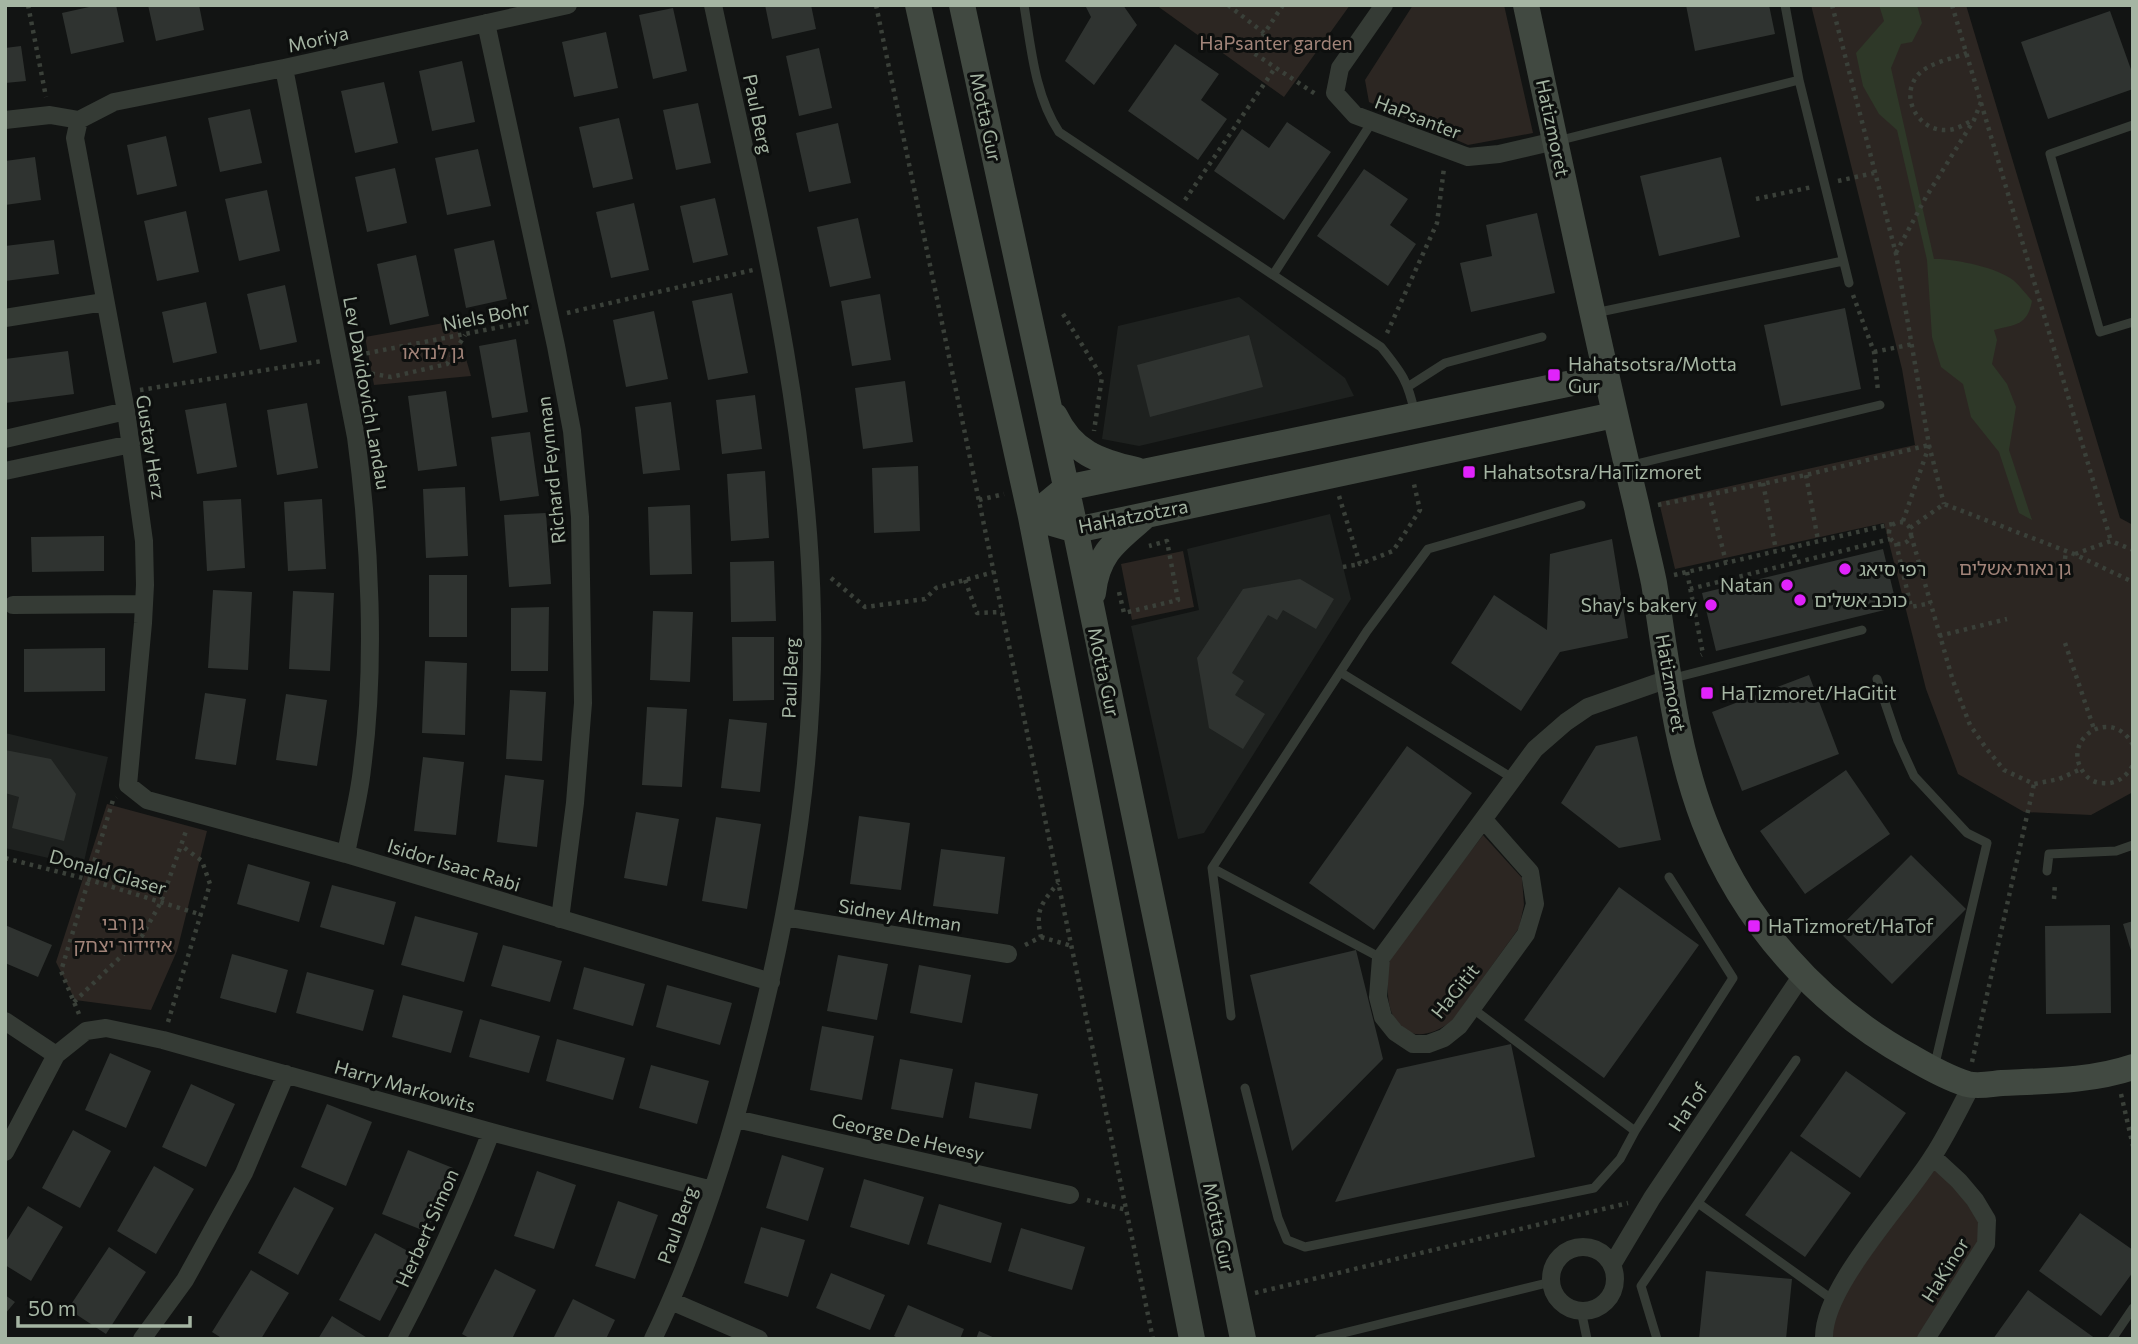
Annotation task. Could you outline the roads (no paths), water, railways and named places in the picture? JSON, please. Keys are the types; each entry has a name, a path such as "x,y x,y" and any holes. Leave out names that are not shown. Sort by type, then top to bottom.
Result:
{"main road":[{"path":"918,5 1031,517 1192,1339"},
{"name":"Motta Gur","path":"962,5 1076,530 1243,1339"},
{"name":"Hatizmoret","path":"1526,5 1626,466 1654,508 1653,578 1678,678 1692,784 1718,854 1738,891 1802,975 1855,1022 1933,1070 1970,1084 2038,1082 2124,1070"},
{"name":"HaHatzotzra","path":"1031,517 1066,488 1606,376"},
{"path":"1047,399 1063,433 1084,451 1104,463 1144,472"},
{"name":"HaHatzotzra","path":"1031,517 1076,530 1614,415"},
{"path":"1091,609 1095,573 1102,556 1147,514"}],"street":[{"name":"Moriya","path":"79,120 114,103 568,5"},
{"name":"Paul Berg","path":"653,1339 671,1301 736,1119 785,917 808,750 812,649 808,558 798,443 769,266 713,5"},
{"name":"HaPsanter","path":"1384,5 1340,68 1335,93 1364,118 1468,158 1555,141"},
{"name":"Richard Feynman","path":"486,23 572,431 580,517 583,704 575,803 560,919"},
{"name":"Lev Davidovich Landau","path":"284,68 356,437 364,496 368,608 367,723 362,771 346,854"},
{"path":"5,120 50,116 79,120"},
{"name":"Gustav Herz","path":"79,120 75,138 126,411 144,541 140,674 128,785"},
{"path":"5,318 104,302"},
{"path":"5,439 126,411"},
{"path":"5,471 131,444"},
{"path":"13,605 144,604"},
{"path":"1381,958 1535,749 1588,707 1678,678"},
{"name":"Isidor Isaac Rabi","path":"128,785 147,800 346,854 771,982"},
{"name":"HaGitit","path":"1381,958 1378,997 1383,1017 1395,1032 1413,1044 1428,1044 1444,1038 1459,1026 1526,934 1535,904 1530,872 1484,820"},
{"name":"Sidney Altman","path":"785,917 1008,954"},
{"name":"HaTof","path":"1612,1265 1652,1198 1802,975"},
{"path":"5,1021 56,1055 5,1152"},
{"name":"Harry Markowits","path":"56,1055 86,1031 106,1028 163,1040 491,1132 712,1190"},
{"path":"142,1339 185,1280 244,1173 286,1074"},
{"path":"1824,1339 1826,1315 1839,1288 1933,1157 1970,1084"},
{"name":"George De Hevesy","path":"736,1119 1070,1195"},
{"name":"Herbert Simon","path":"397,1339 429,1280 459,1214 491,1132"},
{"name":"HaKinor","path":"1926,1339 1986,1244 1987,1220 1959,1181 1933,1157"},
{"path":"1590,1248 1601,1252 1612,1265 1614,1286 1602,1304 1591,1309 1570,1308 1554,1293 1552,1271 1557,1261 1569,1250 1590,1248"},
{"path":"671,1301 760,1339"}],"lane":[{"path":"1024,5 1047,114 1059,132 1381,347 1409,386 1415,415"},
{"path":"1785,5 1799,80 1849,283"},
{"path":"1555,141 1799,80"},
{"path":"1273,275 1364,118"},
{"path":"2133,125 2050,154 2100,332 2133,322"},
{"path":"1593,314 1843,261"},
{"path":"1409,386 1445,363 1542,337"},
{"path":"1626,466 1880,405"},
{"path":"1231,1016 1212,868 1367,631 1428,549 1581,505"},
{"path":"1678,678 1862,630"},
{"path":"1340,672 1514,779"},
{"path":"1877,679 1898,741 1914,776 1967,833 1987,843 1933,1070"},
{"path":"2047,871 2049,854 2116,851 2133,845"},
{"path":"1212,868 1381,958"},
{"path":"1245,1088 1278,1218 1287,1240 1305,1247 1594,1188 1620,1159 1635,1131 1733,978 1669,877"},
{"path":"1472,1008 1635,1131"},
{"path":"1657,1339 1641,1286 1796,1060"},
{"path":"1698,1203 1833,1300"},
{"path":"1320,1339 1551,1282"},
{"path":"2112,1339 2133,1308"},
{"path":"1581,1310 1587,1339"}],"place":[{"name":"Hahatsotsra/Motta Gur","path":"1554,375"},
{"name":"Hahatsotsra/HaTizmoret","path":"1469,472"},
{"name":"רפי סיאג","path":"1845,569"},
{"name":"Natan","path":"1787,585"},
{"name":"כוכב אשלים","path":"1800,600"},
{"name":"Shay's bakery","path":"1711,605"},
{"name":"HaTizmoret/HaGitit","path":"1707,693"},
{"name":"HaTizmoret/HaTof","path":"1754,926"}],"park label":[{"name":"HaPsanter garden","path":"1276,43"},
{"name":"גן לנדאו","path":"433,352"},
{"name":"גן נאות אשלים","path":"2015,568"},
{"name":"גן רבי איזידור יצחק","path":"123,934"}]}
